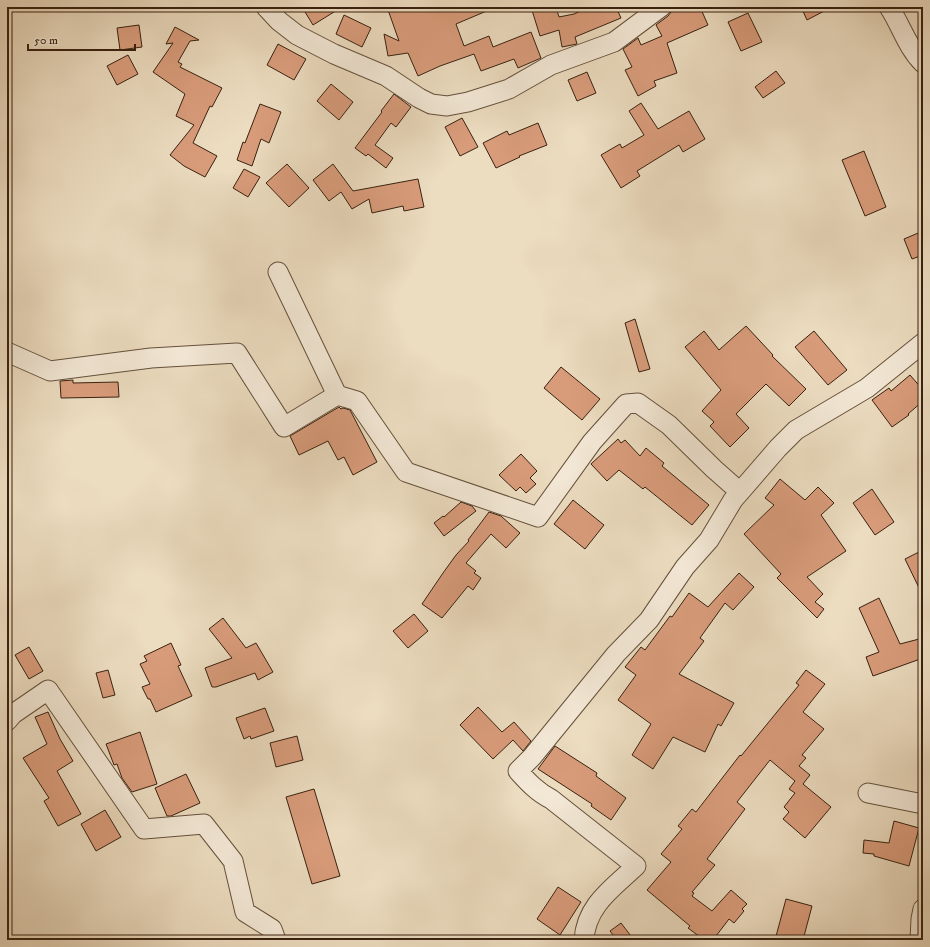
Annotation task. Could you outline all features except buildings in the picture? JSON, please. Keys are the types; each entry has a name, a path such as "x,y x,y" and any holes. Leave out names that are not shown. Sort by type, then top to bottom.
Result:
{"street":[{"path":"266,7 279,21 304,38 334,54 386,76 419,98 431,104 447,106 468,102 509,89 551,65 614,42 661,7"},
{"path":"889,7 909,44 921,59"},
{"path":"278,272 337,395 357,401 406,472 538,517 592,442 626,404 638,403 670,425 714,469 740,492"},
{"path":"584,940 592,911 599,901 636,866 550,799 541,794 528,783 518,771 532,757 616,654 649,620 685,568 709,540 733,500 796,430 867,388 923,343"},
{"path":"7,352 50,371 151,358 237,353 284,427 337,395"},
{"path":"7,721 13,714 48,690 144,829 204,824 233,861 245,912 272,929 276,940"},
{"path":"868,794 923,804"},
{"path":"920,940 923,909"}]}
